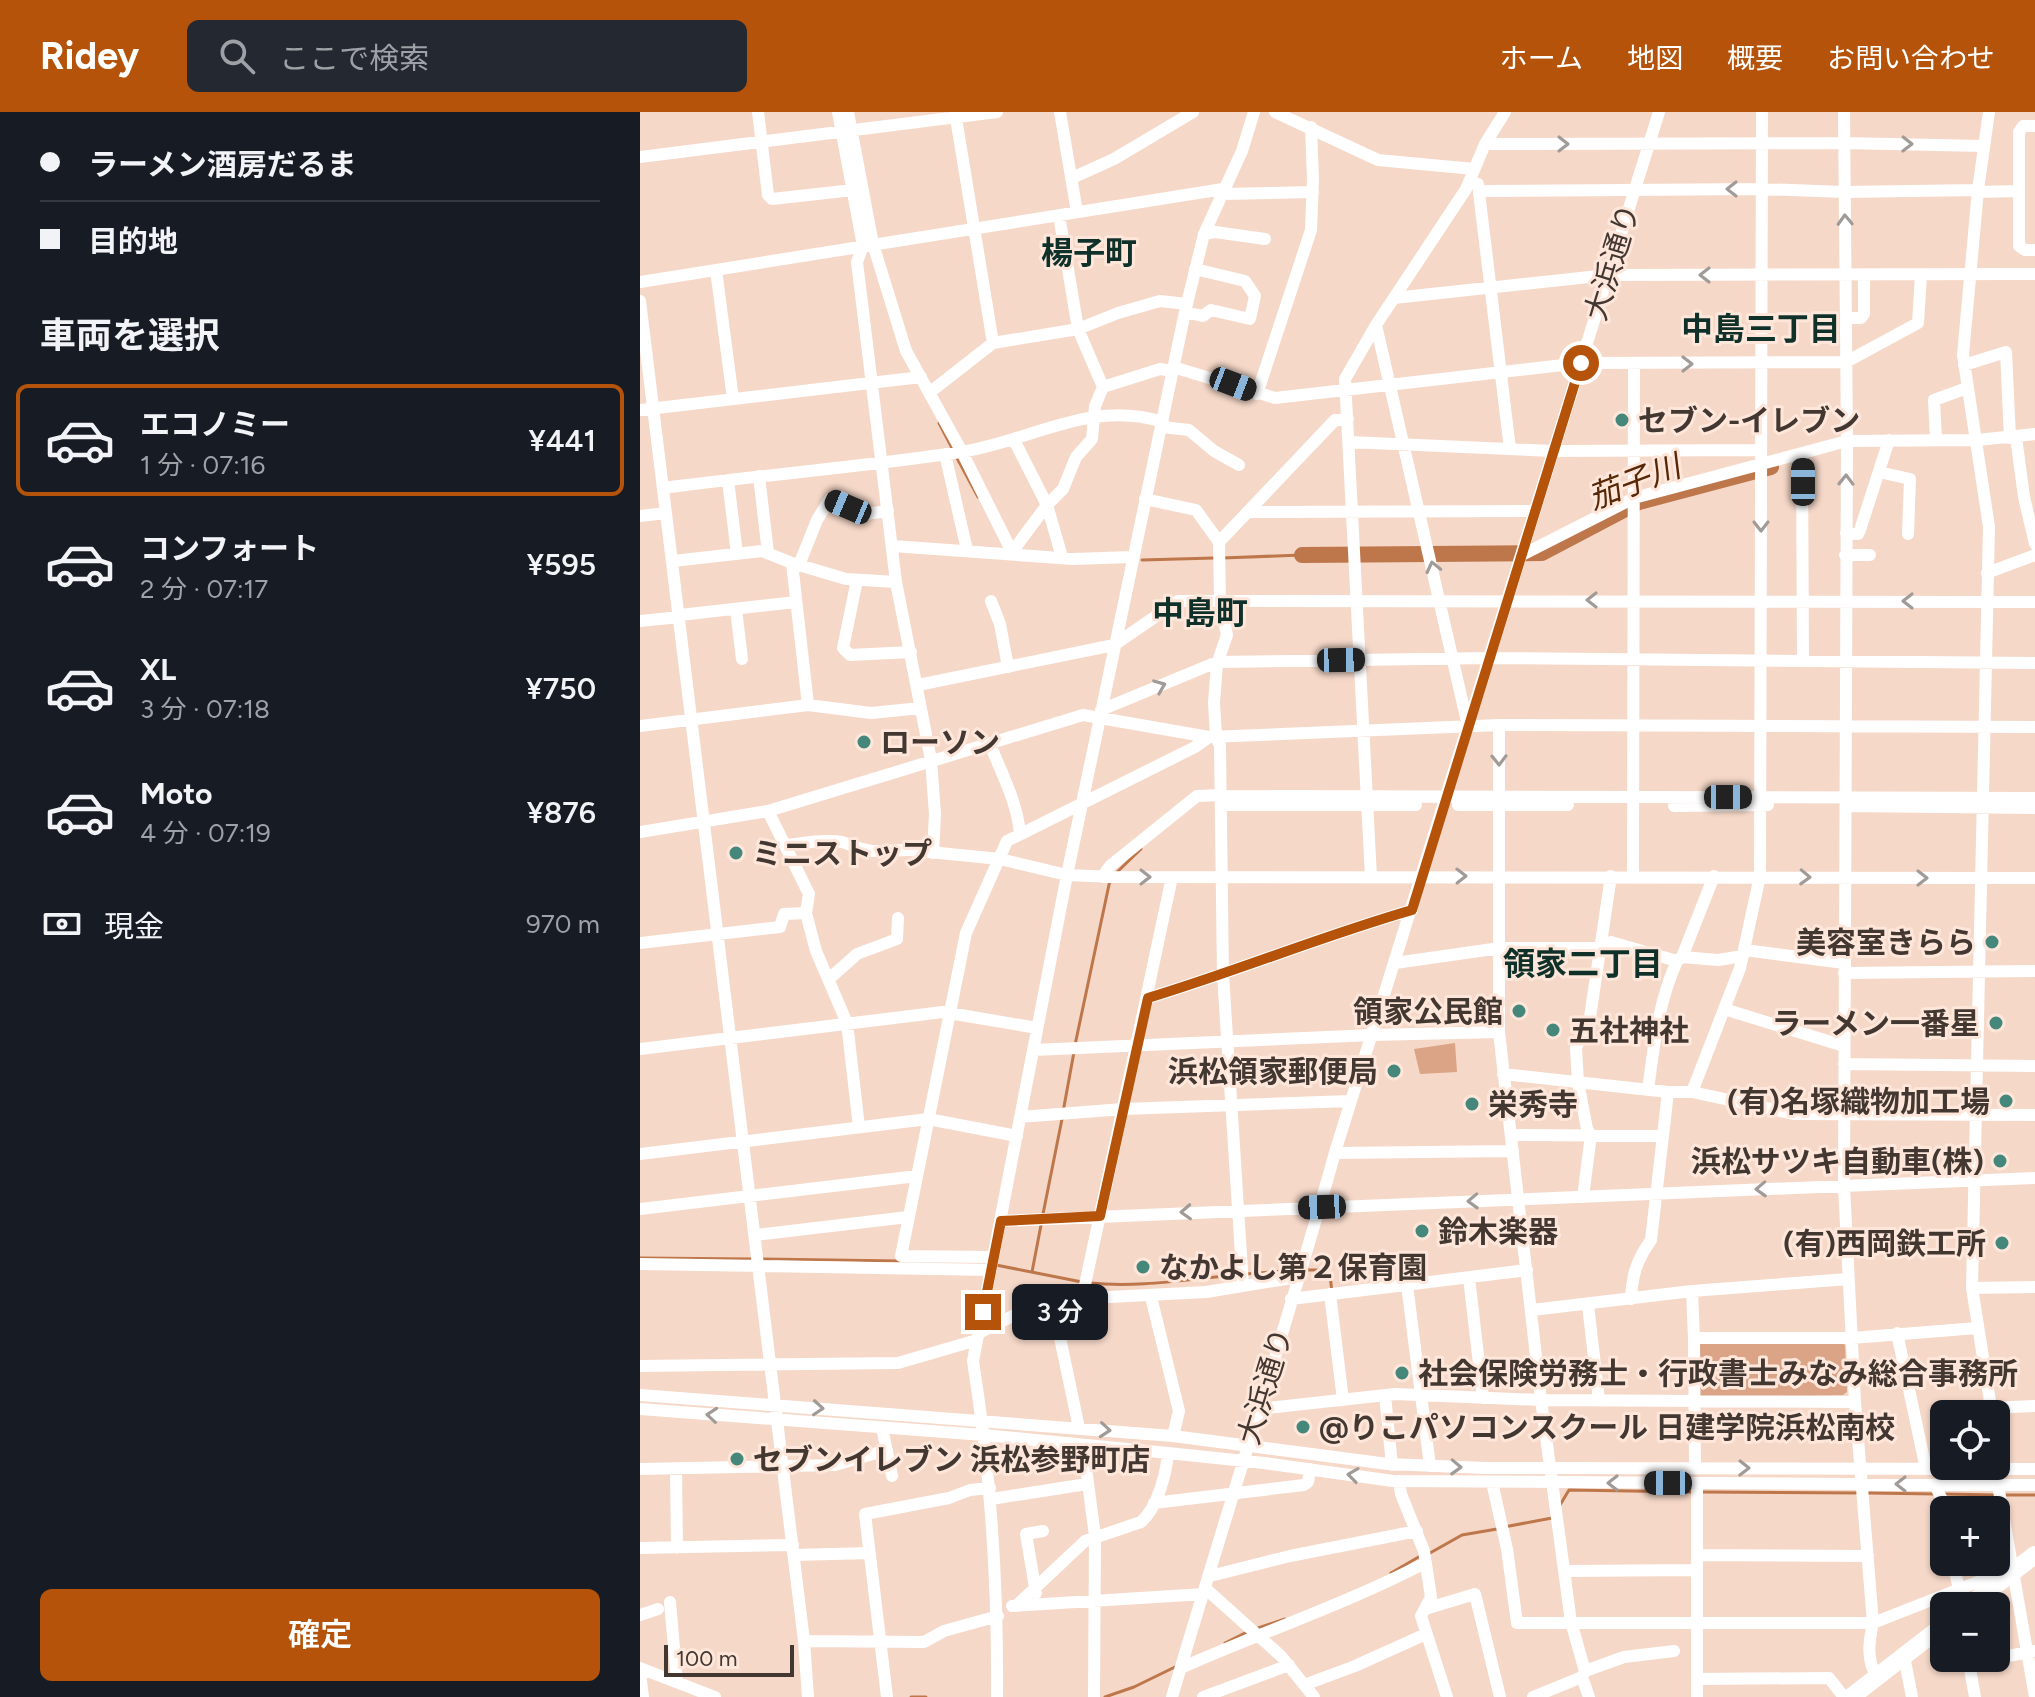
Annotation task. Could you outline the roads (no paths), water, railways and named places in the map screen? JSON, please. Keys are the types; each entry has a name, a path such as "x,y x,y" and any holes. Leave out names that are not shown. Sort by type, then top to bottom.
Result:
{"highway":[{"path":"1985,1592 2035,1555"},
{"path":"1851,1697 1930,1636"}],"street":[{"path":"758,112 768,195 772,199 853,190"},
{"path":"838,112 847,131 868,245 857,262 896,582 931,760 935,814 933,853"},
{"path":"848,112 853,190 868,245 906,351 962,452 1012,552"},
{"path":"640,157 997,112"},
{"path":"1060,112 1077,212"},
{"path":"1072,178 1114,159 1193,112"},
{"path":"997,1697 997,1612 990,1493 973,1361 1067,875 1186,308 1204,234 1242,151 1254,112"},
{"path":"1275,112 1378,160 1474,169"},
{"path":"1371,877 1345,379 1376,325 1466,189 1485,144 1505,112"},
{"name":"大浜通り","path":"1172,1697 1291,1299 1322,1207 1335,1153 1659,112"},
{"path":"1692,1092 1744,953 1760,876 1762,112"},
{"path":"1844,112 1847,441 1844,1186 1855,1402 1873,1623 1869,1641 1870,1667 1877,1677"},
{"path":"1989,112 1963,342 1967,388 1989,524 1972,1288 1990,1400"},
{"path":"956,115 993,343"},
{"path":"2035,126 2023,126 2019,132 2019,246 2025,250 2035,250"},
{"path":"1257,394 1311,230 1311,127"},
{"path":"1485,144 1844,143 1983,146"},
{"path":"1474,169 1480,191 1510,449"},
{"path":"1480,191 2019,191"},
{"path":"640,282 1222,192 1313,192"},
{"path":"1059,215 1078,329 1103,387"},
{"path":"1204,234 1215,232 1265,239"},
{"path":"929,393 993,343 1078,329 1160,301 1203,316 1211,310 1250,319 1255,296 1245,281 1195,269"},
{"path":"716,270 733,399"},
{"path":"1394,298 1608,275 2035,274"},
{"path":"1846,318 1861,318 1864,314 1864,275"},
{"path":"1012,552 1063,489 1076,457 1092,439 1098,396 1103,387 1160,369 1219,379 1275,398 1581,363 1846,362 1918,323 1921,275"},
{"path":"640,301 647,409 663,488 680,616 778,1421 808,1697"},
{"path":"1376,325 1468,726"},
{"path":"1964,365 2006,352 2015,439 2035,544"},
{"path":"1633,877 1634,363"},
{"path":"647,409 921,377"},
{"path":"1936,440 1934,400 1967,388"},
{"path":"663,488 962,452 1095,415 1119,413 1189,430 1214,451 1239,465"},
{"path":"1219,542 1335,420 1348,419"},
{"path":"1522,555 1634,498 1847,441 1978,443 2035,434"},
{"path":"1014,440 1047,505 1062,557"},
{"path":"1846,533 1858,534 1889,440"},
{"path":"1349,442 1553,451 1761,450"},
{"path":"1802,453 1803,661"},
{"path":"945,454 967,550"},
{"path":"1879,472 1910,479 1908,534"},
{"path":"759,476 768,553"},
{"path":"728,480 737,554"},
{"path":"808,705 796,602 795,564 830,499 866,514 888,511"},
{"path":"1145,499 1196,510 1219,542 1220,601 1227,635 1217,666 1212,737 1220,746 1223,975 1243,1286"},
{"path":"1248,512 1535,511"},
{"path":"640,516 666,513"},
{"path":"893,546 1062,557 1132,557"},
{"path":"673,561 762,551 795,564 857,580 896,582"},
{"path":"1845,555 1870,555"},
{"path":"1987,573 2035,555"},
{"path":"857,580 843,648 850,655 911,652"},
{"path":"991,601 1000,624 1008,667"},
{"path":"918,685 1114,645 1178,601 2035,602"},
{"path":"640,621 796,602"},
{"path":"736,609 742,659"},
{"path":"1101,714 1217,666 1634,659 2035,663"},
{"path":"640,726 808,705 871,713 921,708"},
{"path":"640,832 768,811 1083,715 1101,714 1212,737 1499,725 2035,727"},
{"path":"1499,725 1499,1032 1564,1571 1571,1622 1589,1697"},
{"path":"992,1263 901,1256 966,933 1007,841 1212,737"},
{"path":"990,744 1013,795 1020,834"},
{"path":"1102,877 1110,866 1197,796 1368,801 1982,803 2035,808"},
{"path":"1982,803 2035,798"},
{"path":"768,811 809,894 806,913 816,951 847,1023 859,1127"},
{"path":"786,845 827,841 844,842 873,851 919,849 1000,859 1067,875 1102,877 2035,878"},
{"path":"1583,1197 1591,1135 1587,1129 1578,1082 1576,1048 1590,1017 1611,876"},
{"path":"1648,1090 1660,1006 1714,876"},
{"path":"1082,1299 1172,877"},
{"path":"1148,998 1223,975 1305,943 1412,910"},
{"path":"640,942 780,927 784,914 806,913"},
{"path":"829,979 857,954 897,939 898,918"},
{"path":"1395,963 1500,948 1560,949 1602,946 1611,942 1679,959 1713,961 1744,953 1844,968 2035,971"},
{"path":"1724,1009 1844,1046"},
{"path":"640,1049 949,1013 1037,1028"},
{"path":"1033,1050 1499,1032"},
{"path":"1844,1064 2035,1066"},
{"path":"1503,1074 1692,1092 1794,1114 2035,1115"},
{"path":"1631,1299 1632,1273 1637,1259 1651,1240 1668,1092"},
{"path":"1020,1117 1123,1109 1351,1101"},
{"path":"640,1154 928,1119 1017,1136"},
{"path":"1511,1135 1663,1136"},
{"path":"1335,1153 1513,1151"},
{"path":"640,1209 917,1176"},
{"path":"1001,1221 2035,1178"},
{"path":"755,1235 908,1217"},
{"path":"640,1264 759,1267 992,1263"},
{"path":"1291,1299 1527,1270"},
{"path":"640,1366 898,1363 978,1336 1038,1303 1151,1297 1298,1277"},
{"path":"1469,1278 1483,1398"},
{"path":"1532,1310 1692,1291 1848,1279"},
{"path":"1407,1285 1430,1466"},
{"path":"1972,1288 2035,1287"},
{"path":"1692,1291 1695,1467"},
{"path":"1330,1294 1343,1400"},
{"path":"1151,1297 1179,1411 1173,1436"},
{"path":"1052,1300 1079,1428"},
{"path":"1588,1305 1599,1400"},
{"path":"1694,1338 1852,1338 1977,1328"},
{"path":"1897,1333 1926,1469"},
{"path":"640,1395 1173,1436 1392,1465 1930,1469"},
{"path":"1258,1409 1385,1395 1541,1400 1855,1402"},
{"path":"1385,1395 1392,1465"},
{"path":"2010,1409 2035,1406"},
{"path":"640,1409 984,1435 1243,1461 1399,1481 2035,1485"},
{"path":"882,1428 892,1476"},
{"path":"1083,1445 1095,1536 1094,1697"},
{"path":"640,1469 835,1465 887,1450"},
{"path":"1016,1606 1085,1541 1141,1522 1154,1503 1168,1453"},
{"path":"676,1469 677,1548"},
{"path":"1154,1503 1304,1485 1308,1482 1310,1469"},
{"path":"2010,1469 2035,1469"},
{"path":"1399,1481 1401,1494 1424,1551 1431,1597 1421,1616 1447,1697"},
{"path":"1492,1482 1507,1549 1517,1623 1873,1623 1958,1589 2011,1573"},
{"path":"1697,1483 1697,1697"},
{"path":"887,1697 865,1514 949,1498 970,1490 990,1493 1087,1484"},
{"path":"1935,1485 1940,1496"},
{"path":"1998,1485 2011,1573 2031,1651 2035,1697"},
{"path":"1037,1605 1026,1534 1043,1531"},
{"path":"804,1641 924,1642 944,1631 1016,1606 1093,1601 1207,1586 1290,1556 1417,1531"},
{"path":"640,1548 870,1553"},
{"path":"1697,1555 1868,1556"},
{"path":"1181,1668 1258,1633 1321,1613 1425,1563"},
{"path":"1564,1571 1696,1570"},
{"path":"1956,1576 1959,1592"},
{"path":"1207,1586 1289,1665 1314,1697"},
{"path":"1425,1609 1475,1594 1500,1697"},
{"path":"640,1615 664,1606 677,1682"},
{"path":"1304,1685 1426,1634"},
{"path":"1533,1697 1624,1657 1674,1651"},
{"path":"2010,1654 2031,1651"},
{"path":"1904,1656 1912,1697"},
{"path":"1203,1697 1289,1665"},
{"path":"643,1697 640,1671 677,1682 694,1693 715,1697"},
{"path":"1971,1672 1975,1697"},
{"path":"1697,1679 1829,1678 1844,1697"}],"waterway":[{"path":"939,423 952,448"},
{"path":"957,458 978,497"},
{"name":"茄子川","path":"1302,555 1542,553 1639,502 1771,467"},
{"path":"1222,558 1302,555"},
{"path":"1142,560 1214,558"},
{"path":"1115,874 1141,849"},
{"path":"1075,1045 1110,880"},
{"path":"1063,1112 1074,1052"},
{"path":"1043,1214 1062,1119"},
{"path":"1032,1272 1041,1225"},
{"path":"640,1258 752,1259"},
{"path":"760,1259 900,1261"},
{"path":"996,1265 1082,1282"},
{"path":"1245,1274 1297,1270"},
{"path":"1305,1270 1325,1270 1330,1275 1332,1292"},
{"path":"1090,1283 1146,1284 1237,1275"},
{"path":"1560,1505 1569,1490 1692,1492"},
{"path":"1700,1492 1860,1493"},
{"path":"1868,1493 1936,1494"},
{"path":"1944,1494 1996,1495"},
{"path":"2004,1495 2035,1495"},
{"path":"1504,1527 1552,1518"},
{"path":"1430,1553 1462,1535 1497,1529"},
{"path":"1391,1573 1422,1555"},
{"path":"1258,1628 1285,1619"},
{"path":"1225,1643 1247,1632"},
{"path":"1105,1697 1175,1667"},
{"path":"911,1697 926,1697"}],"place":[{"name":"セブン-イレブン","path":"1622,420"},
{"name":"ローソン","path":"864,742"},
{"name":"ミニストップ","path":"736,853"},
{"name":"美容室きらら","path":"1992,942"},
{"name":"領家公民館","path":"1519,1011"},
{"name":"ラーメン一番星","path":"1996,1023"},
{"name":"五社神社","path":"1553,1030"},
{"name":"浜松領家郵便局","path":"1394,1071"},
{"name":"(有)名塚織物加工場","path":"2006,1101"},
{"name":"栄秀寺","path":"1472,1104"},
{"name":"浜松サツキ自動車(株)","path":"2000,1161"},
{"name":"鈴木楽器","path":"1422,1231"},
{"name":"(有)西岡鉄工所","path":"2002,1243"},
{"name":"なかよし第２保育園","path":"1143,1267"},
{"name":"社会保険労務士・行政書士みなみ総合事務所","path":"1402,1373"},
{"name":"@りこパソコンスクール 日建学院浜松南校","path":"1303,1427"},
{"name":"セブンイレブン 浜松参野町店","path":"737,1459"}],"district":[{"name":"楊子町","path":"1089,253"},
{"name":"中島三丁目","path":"1761,329"},
{"name":"中島町","path":"1200,613"},
{"name":"領家二丁目","path":"1583,964"}]}
